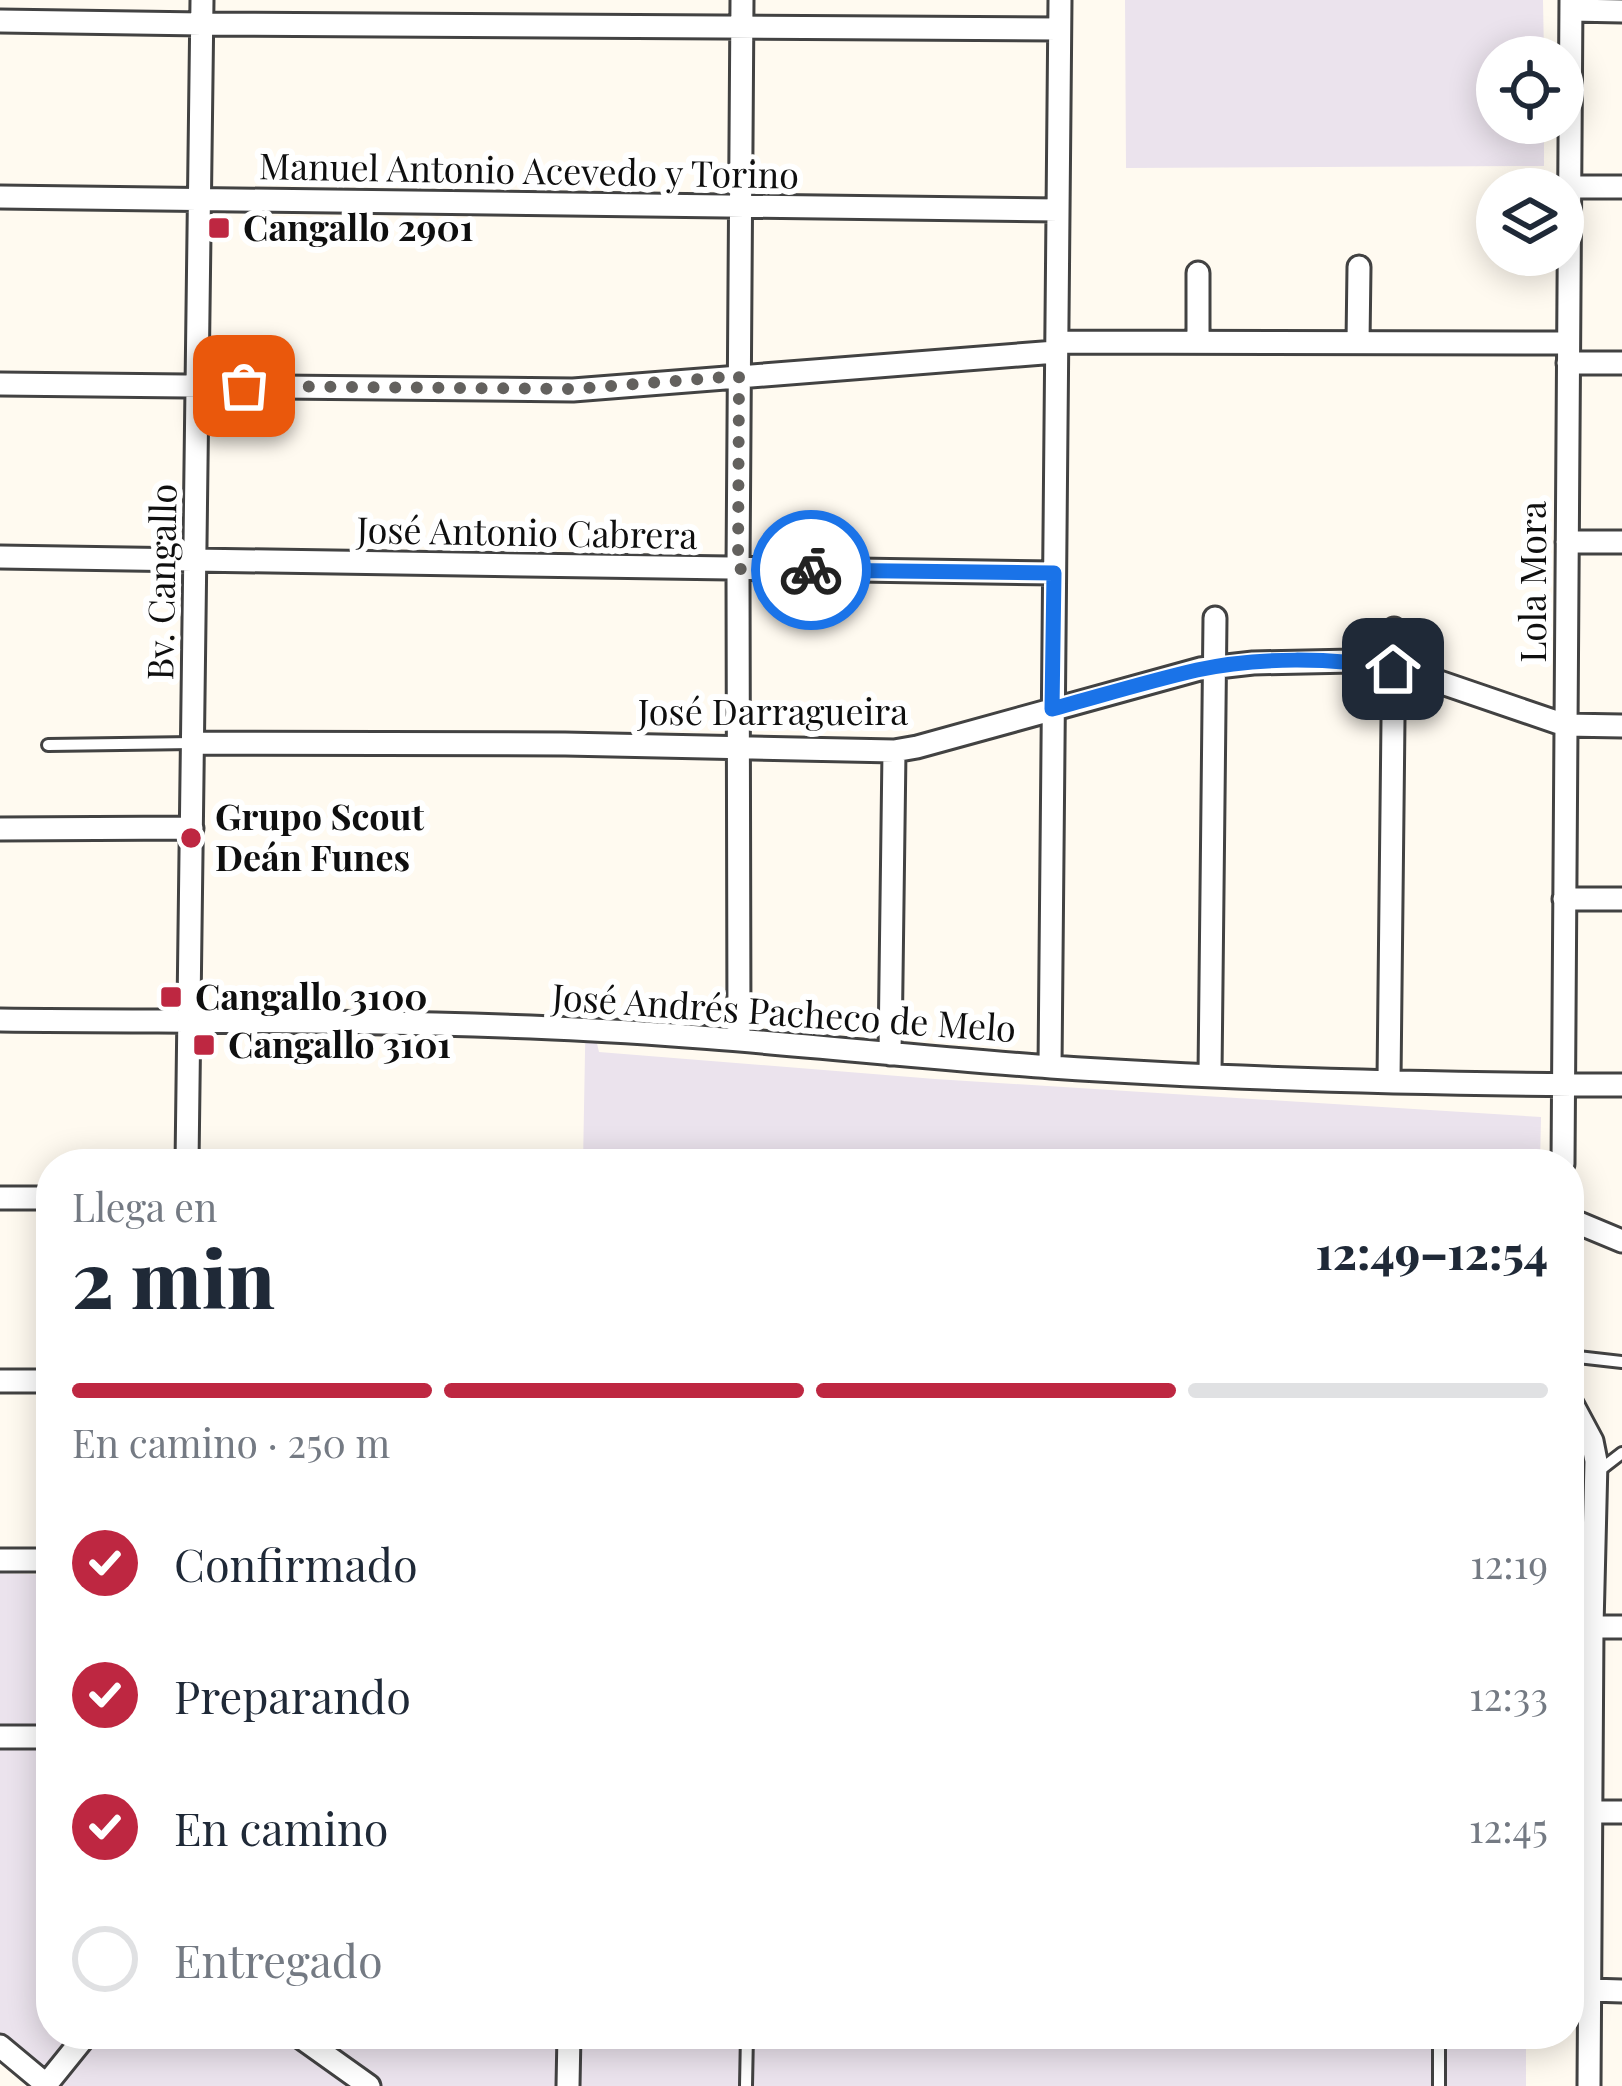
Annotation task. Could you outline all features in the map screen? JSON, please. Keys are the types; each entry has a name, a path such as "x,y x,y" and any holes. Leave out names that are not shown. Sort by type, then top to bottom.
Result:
{"street":[{"name":"Bv. Cangallo","path":"188,1149 202,0"},
{"path":"739,1038 742,0"},
{"path":"1050,1067 1060,0"},
{"path":"1571,5 1622,11"},
{"name":"Lola Mora","path":"1569,168 1571,5"},
{"path":"0,21 1059,29"},
{"path":"1584,187 1622,187"},
{"name":"Manuel Antonio Acevedo y Torino","path":"0,197 1058,210"},
{"path":"1358,342 1359,267"},
{"path":"1198,273 1198,341"},
{"name":"Lola Mora","path":"1563,1149 1568,276"},
{"path":"0,384 572,389 1056,347 1198,341 1358,342 1568,353 1622,363"},
{"path":"1567,542 1622,542"},
{"name":"José Antonio Cabrera","path":"0,557 1054,573"},
{"path":"1210,1074 1215,618"},
{"path":"1389,1081 1394,628"},
{"name":"José Darragueira","path":"193,743 893,751 1214,668 1353,661 1393,669 1565,725 1622,726"},
{"path":"890,1054 893,751"},
{"path":"0,829 192,828"},
{"path":"1564,899 1622,899"},
{"name":"José Andrés Pacheco de Melo","path":"0,1020 550,1028 739,1038 1050,1067 1622,1085"},
{"path":"0,1198 36,1198"},
{"path":"1584,1225 1622,1241"},
{"path":"0,1381 36,1381"},
{"path":"1584,1426 1596,1461 1589,2086"},
{"path":"0,1560 36,1561"},
{"path":"1592,1627 1622,1627"},
{"path":"0,1737 36,1737"},
{"path":"1591,1812 1622,1812"},
{"path":"1590,1990 1622,1991"},
{"path":"0,2047 46,2085 75,2049"},
{"path":"317,2049 369,2086"},
{"path":"568,2086 569,2049"}],"lane":[{"path":"48,745 193,743"},
{"path":"1584,1358 1622,1362"},
{"path":"1596,1474 1622,1454"},
{"path":"746,2086 747,2049"},
{"path":"1439,2049 1439,2086"}],"shaded area":[{"path":"1125,0 1543,0 1544,36 1476,36 1476,144 1544,144 1544,166 1126,168"},
{"path":"586,997 599,1052 935,1079 1541,1117 1540,1149 583,1149"},
{"path":"0,1573 36,1574 36,2049 1526,2049 1526,2086 52,2086 0,2038"}],"building":[{"path":"223,402 277,402 276,433 223,433"}],"way so far":[{"path":"244,386 572,389 739,376 738,569 811,570"}],"place":[{"name":"Cangallo 2901","path":"219,228"},
{"name":"Grupo Scout Deán Funes","path":"191,838"},
{"name":"Cangallo 3100","path":"171,997"},
{"name":"Cangallo 3101","path":"204,1045"}],"route":[{"path":"811,570 1054,573 1052,709 1200,669 1353,661 1393,669"}]}
